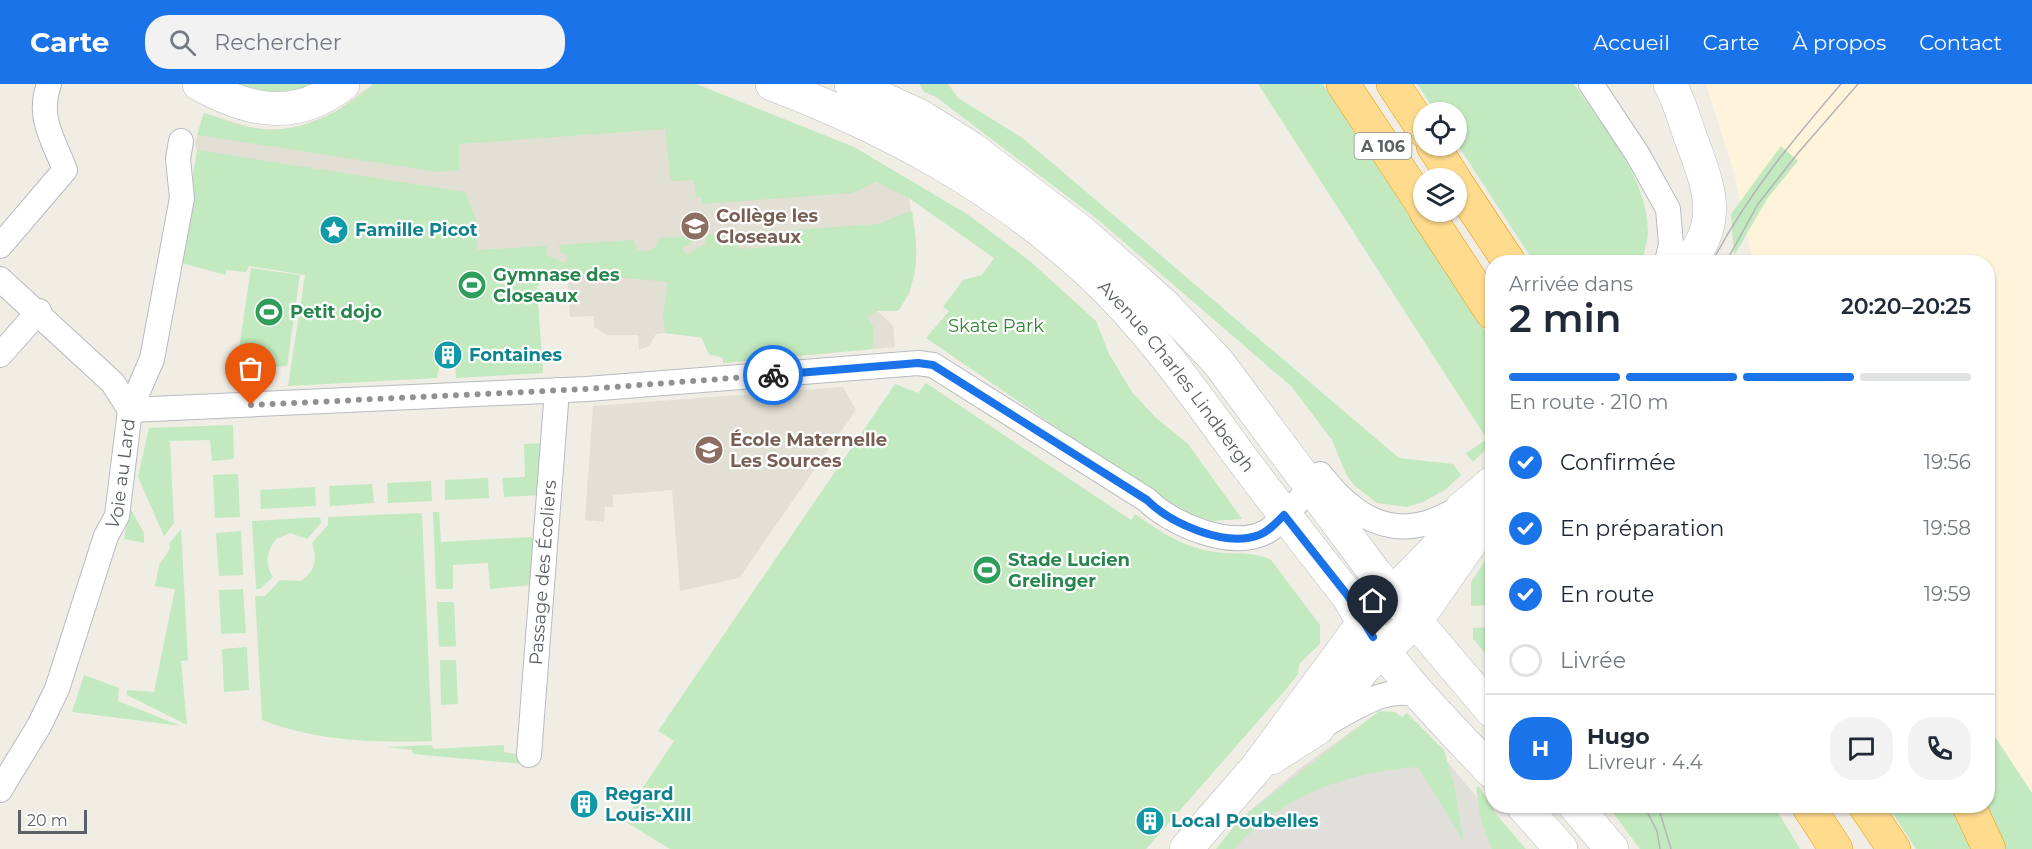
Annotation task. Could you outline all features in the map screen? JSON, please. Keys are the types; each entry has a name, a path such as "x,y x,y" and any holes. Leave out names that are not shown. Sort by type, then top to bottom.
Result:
{"highway":[{"name":"A 106","path":"1343,84 1413,190"},
{"name":"A 106","path":"1393,84 1413,114"},
{"name":"A 106","path":"1467,198 1504,255"},
{"path":"1433,222 1485,302"},
{"path":"1870,813 1894,849"},
{"path":"1972,813 1989,849"}],"main road":[{"path":"200,84 236,103 255,108 274,109 312,103 343,84"},
{"name":"Avenue Charles Lindbergh","path":"772,84 866,122 938,160 1012,209 1091,275 1150,338 1348,596 1363,623 1384,651 1421,696 1485,765"},
{"name":"Avenue Charles Lindbergh","path":"851,84 920,116 972,148 1084,234 1163,304 1218,362 1392,594 1485,703"},
{"path":"1671,84 1708,193 1710,239 1716,255"},
{"path":"1693,255 1703,242 1710,221"},
{"path":"1257,767 1318,728 1361,672 1416,621 1485,496"},
{"path":"1185,849 1257,767 1363,623 1478,510"},
{"path":"1529,813 1561,849"},
{"path":"1581,813 1612,849"}],"street":[{"path":"0,246 65,170 45,121 42,104 49,84"},
{"path":"1591,84 1638,155 1668,209"},
{"path":"1609,84 1648,148 1668,209 1671,244 1669,255"},
{"name":"Voie au Lard","path":"0,790 39,726 57,689 106,536 117,516 130,410 152,360 182,198 178,159 181,141"},
{"path":"0,279 39,312 113,383 130,410 557,390 918,363 933,365 945,372 1147,500 1172,520 1216,535 1256,536 1269,530 1312,486"},
{"path":"0,356 39,312"},
{"path":"1218,362 1265,415 1288,435 1338,496 1367,519 1386,525 1407,527 1478,510"},
{"name":"Passage des Écoliers","path":"528,755 557,390"},
{"path":"1318,728 1390,692 1405,691 1421,696"}],"shaded area":[{"name":"Collège les Closeaux","path":"373,84 696,84 909,198 916,249 910,293 898,311 878,311 893,326 895,347 723,363 723,358 709,354 703,338 665,333 656,334 649,346 639,350 638,335 607,335 594,327 594,316 570,317 567,275 544,277 537,287 478,250 476,220 197,150 195,143 204,113 253,128 278,130 304,125 335,112"},
{"path":"1706,84 2032,84 2032,849 1995,773 1995,255 1752,255 1734,173"},
{"name":"École Maternelle Les Sources","path":"843,387 856,410 739,578 680,591 672,490 613,495 613,507 605,507 604,522 585,520 593,406"},
{"path":"1353,730 1425,735 1485,807 1485,813 1490,813 1520,849 1216,849 1240,819 1299,769"}],"green space":[{"path":"224,84 320,84 287,95"},
{"name":"Skate Park","path":"373,84 696,84 854,147 967,214 1031,262 1096,321 1109,354 1132,392 1155,417 1188,444 1242,519 1212,521 1187,513 1155,495 926,338 949,311 943,307 963,280 982,275 994,258 909,198 876,182 852,193 702,204 702,197 696,197 694,180 671,181 665,129 459,144 459,170 438,172 197,135 204,113 235,124 270,130 302,125 333,113 361,95"},
{"path":"919,84 948,84 958,98 1024,139 1399,458 1453,464 1461,475 1445,490 1423,502 1407,507 1377,503 1354,485 1346,474 1332,440 1291,386 1096,218 936,97 924,92"},
{"path":"1258,84 1323,84 1485,331 1485,436"},
{"path":"1417,84 1574,84 1622,153 1640,191 1646,211 1648,231 1644,255 1529,255 1465,156 1467,156 1467,102 1429,102"},
{"path":"1781,146 1798,161 1767,199 1735,255 1731,214"},
{"path":"197,150 465,192 476,220 478,250 546,246 548,256 565,263 568,255 560,252 559,245 633,240 638,250 647,252 656,247 658,238 691,236 692,243 682,248 686,255 705,244 705,235 731,233 732,241 741,249 785,246 793,237 792,230 878,224 912,211 916,238 916,263 911,287 898,311 877,311 867,317 874,328 872,349 723,363 723,358 709,354 701,337 665,333 663,316 668,282 586,274 544,277 537,287 543,373 456,378 454,341 449,341 449,346 443,346 437,378 288,386 305,275 249,266 246,272 226,270 226,275 178,262"},
{"name":"Petit dojo","path":"251,268 300,275 287,366 236,369"},
{"name":"Stade Lucien Grelinger","path":"926,383 1131,520 1135,514 1173,538 1193,547 1222,553 1251,554 1271,560 1320,625 1320,644 1299,664 1298,674 1288,687 1146,849 670,849 626,822 642,789 674,741 658,731 895,384 918,393"},
{"path":"233,425 234,459 212,461 210,440 170,441 174,523 164,536 138,477 149,428"},
{"path":"1485,440 1485,451 1473,462 1466,453"},
{"path":"546,443 540,495 504,497 502,478 525,477 524,444"},
{"path":"238,474 240,517 215,518 213,475"},
{"path":"488,478 489,498 445,500 445,480"},
{"path":"431,481 432,501 388,503 387,483"},
{"path":"372,484 374,503 330,506 329,486"},
{"path":"315,487 316,506 261,509 260,490"},
{"path":"130,508 144,533 144,543 124,539"},
{"path":"433,512 439,512 441,542 530,537 537,540 532,585 490,589 488,563 453,565 453,589 436,589"},
{"path":"422,513 432,741 389,742 346,739 303,732 262,720 255,596 265,596 280,580 300,581 309,574 315,560 312,543 328,525 328,517"},
{"path":"320,517 321,523 307,539 290,533 276,539 270,548 268,558 268,567 273,577 260,589 256,589 252,521"},
{"path":"181,529 188,660 181,661 187,725 127,695 127,690 154,692 175,589 155,586 159,565 170,549 169,544"},
{"path":"241,531 243,575 219,576 216,533"},
{"path":"1485,561 1485,605 1471,606 1471,582"},
{"path":"243,589 246,633 221,634 219,590"},
{"path":"437,602 454,602 456,646 439,647"},
{"path":"1485,627 1485,653 1473,639 1473,628"},
{"path":"247,647 249,690 224,692 222,649"},
{"path":"440,660 456,660 458,704 441,705"},
{"path":"84,675 119,688 118,701 181,726 72,712"},
{"path":"1379,711 1395,712 1402,717 1407,713 1444,750 1455,788 1463,840 1418,767 1366,774 1317,790 1273,814 1234,849 1216,849 1240,819"},
{"path":"1995,737 2032,793 2032,849 2001,849 1985,813 1995,813"},
{"path":"432,745 433,749 504,745 504,752 536,757 534,765 413,754 412,750 387,747"},
{"path":"1479,786 1485,796 1485,813 1495,813 1526,849 1492,849 1481,821 1476,787"},
{"path":"1613,813 1778,813 1800,849 1640,849"},
{"path":"1893,813 1962,813 1980,849 1916,849"}],"tram line":[{"path":"1716,255 1740,214 1771,169 1841,84"},
{"path":"1730,255 1758,204 1798,153 1858,84"},
{"path":"1648,813 1657,831 1660,849"},
{"path":"1660,813 1671,849"}],"way so far":[{"path":"251,405 587,389 773,375"}],"place":[{"name":"Collège les Closeaux","path":"695,226"},
{"name":"Famille Picot","path":"334,230"},
{"name":"Gymnase des Closeaux","path":"472,285"},
{"name":"Petit dojo","path":"269,312"},
{"name":"Fontaines","path":"448,355"},
{"name":"École Maternelle Les Sources","path":"709,450"},
{"name":"Stade Lucien Grelinger","path":"987,570"},
{"name":"Regard Louis-XIII","path":"584,804"},
{"name":"Local Poubelles","path":"1150,821"}],"route":[{"path":"773,375 918,363 933,365 1036,432 1114,478 1172,520 1216,535 1235,537 1256,536 1269,530 1284,515 1348,596 1373,637"}]}
